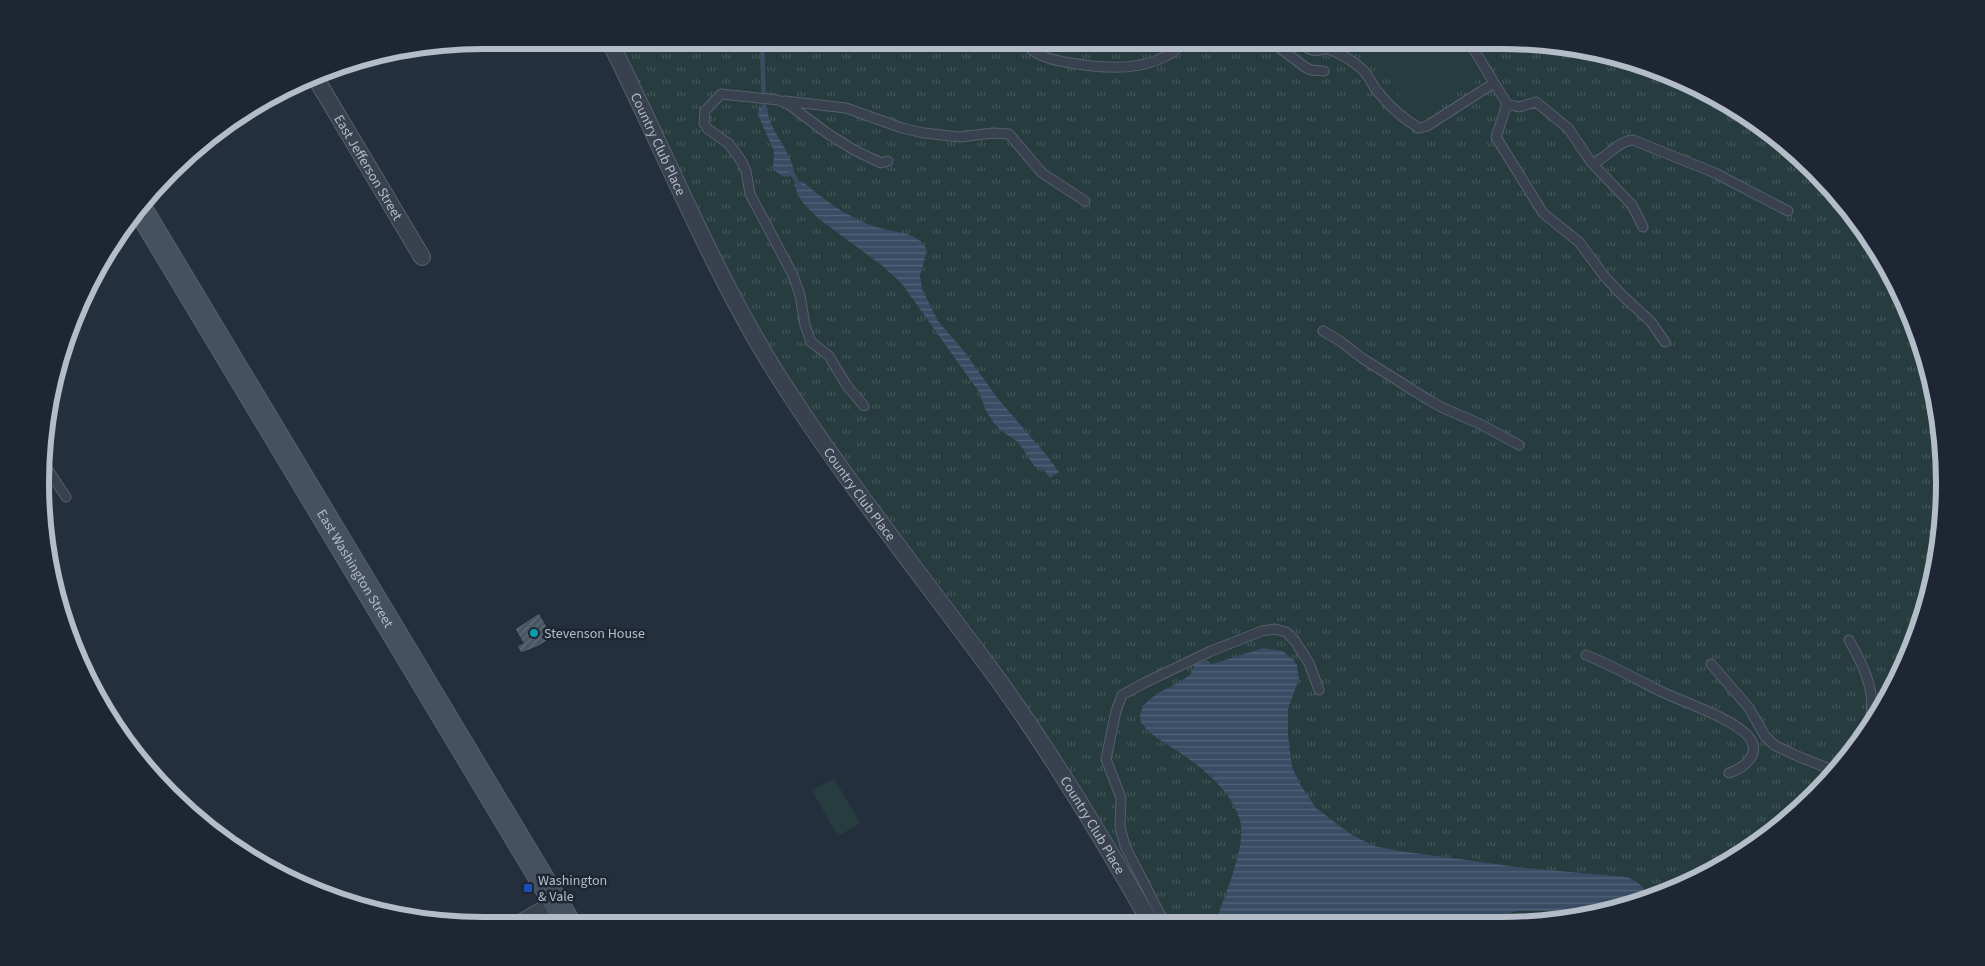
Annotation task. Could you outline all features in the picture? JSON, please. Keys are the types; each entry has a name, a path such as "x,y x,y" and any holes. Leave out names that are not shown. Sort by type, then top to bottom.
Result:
{"main road":[{"name":"East Washington Street","path":"143,214 565,917"}],"street":[{"name":"Country Club Place","path":"613,49 704,244 737,306 768,358 847,476 1004,688 1057,768 1147,917"},
{"name":"East Jefferson Street","path":"318,82 422,257"},
{"path":"530,917 556,902"}],"lane":[{"path":"1031,49 1050,59 1066,63 1115,68 1143,64 1163,57 1175,49"},
{"path":"1279,49 1311,70 1324,71"},
{"path":"1309,49 1312,51 1320,51 1322,49"},
{"path":"1334,49 1364,71 1376,91 1390,107 1402,118 1419,128 1427,126 1494,83"},
{"path":"1473,49 1507,104 1519,107 1536,102 1568,128 1594,164 1632,206 1643,227"},
{"path":"864,406 847,386 829,356 811,342 800,295 793,275 750,194 746,171 742,162 729,144 708,129 704,123 704,111 721,94 846,108 908,130 924,133 960,137 994,133 1009,134 1042,173 1085,201"},
{"path":"780,100 854,150 881,163 888,161"},
{"path":"1507,104 1496,137 1526,188 1543,213 1579,242 1606,278 1622,296 1651,322 1665,342"},
{"path":"1594,164 1623,142 1633,140 1715,173 1788,211"},
{"path":"1322,331 1440,407 1478,423 1519,445"},
{"path":"49,472 66,497"},
{"path":"1161,917 1125,846 1120,827 1121,798 1106,759 1116,711 1122,695 1210,651 1262,631 1275,629 1286,632 1296,641 1309,663 1319,690"},
{"path":"1850,640 1864,666 1869,683 1872,710"},
{"path":"1586,655 1611,665 1658,690 1734,725 1748,736 1754,746 1754,754 1744,765 1729,773"},
{"path":"1711,664 1742,700 1765,736 1774,745 1795,756 1828,769"}],"green space":[{"path":"622,49 1502,49 1559,52 1587,57 1642,72 1668,82 1719,107 1743,122 1766,138 1809,176 1847,219 1863,242 1878,266 1903,317 1913,343 1928,398 1933,426 1936,483 1933,540 1928,568 1913,623 1903,649 1878,700 1863,724 1847,747 1809,790 1766,828 1719,859 1668,884 1642,894 1587,909 1559,914 1530,916 1156,917 1091,809 1020,697 969,624 845,460 798,393 776,358 733,280 674,161"},
{"path":"1372,49 1464,49 1481,78 1412,118"},
{"path":"834,778 860,823 838,836 812,791"}],"water":[{"path":"759,107 767,107 771,124 788,154 794,171 789,177 782,176 773,169 774,151 758,115"},
{"path":"802,181 821,197 851,216 872,226 909,235 923,244 927,250 920,276 922,289 938,321 963,350 999,400 1059,472 1050,478 1044,470 1035,467 1018,442 1000,430 986,411 979,392 902,284 884,267 819,219 802,202 794,185"},
{"path":"1263,648 1282,651 1293,659 1297,665 1299,679 1288,709 1288,734 1292,767 1300,784 1316,808 1352,835 1374,846 1400,851 1525,868 1627,877 1640,885 1645,893 1568,912 1517,911 1496,917 1218,917 1234,870 1241,841 1239,817 1228,796 1212,778 1193,762 1158,739 1142,723 1140,718 1144,705 1149,700 1190,675 1195,664 1207,660 1211,664"}],"building":[{"name":"Stevenson House","path":"539,613 553,637 537,647 521,653 517,646 523,643 515,629"}],"waterway":[{"path":"762,49 764,112"},
{"path":"789,168 800,187"}],"place":[{"name":"Stevenson House","path":"534,633"},
{"name":"Washington & Vale","path":"528,888"}]}
